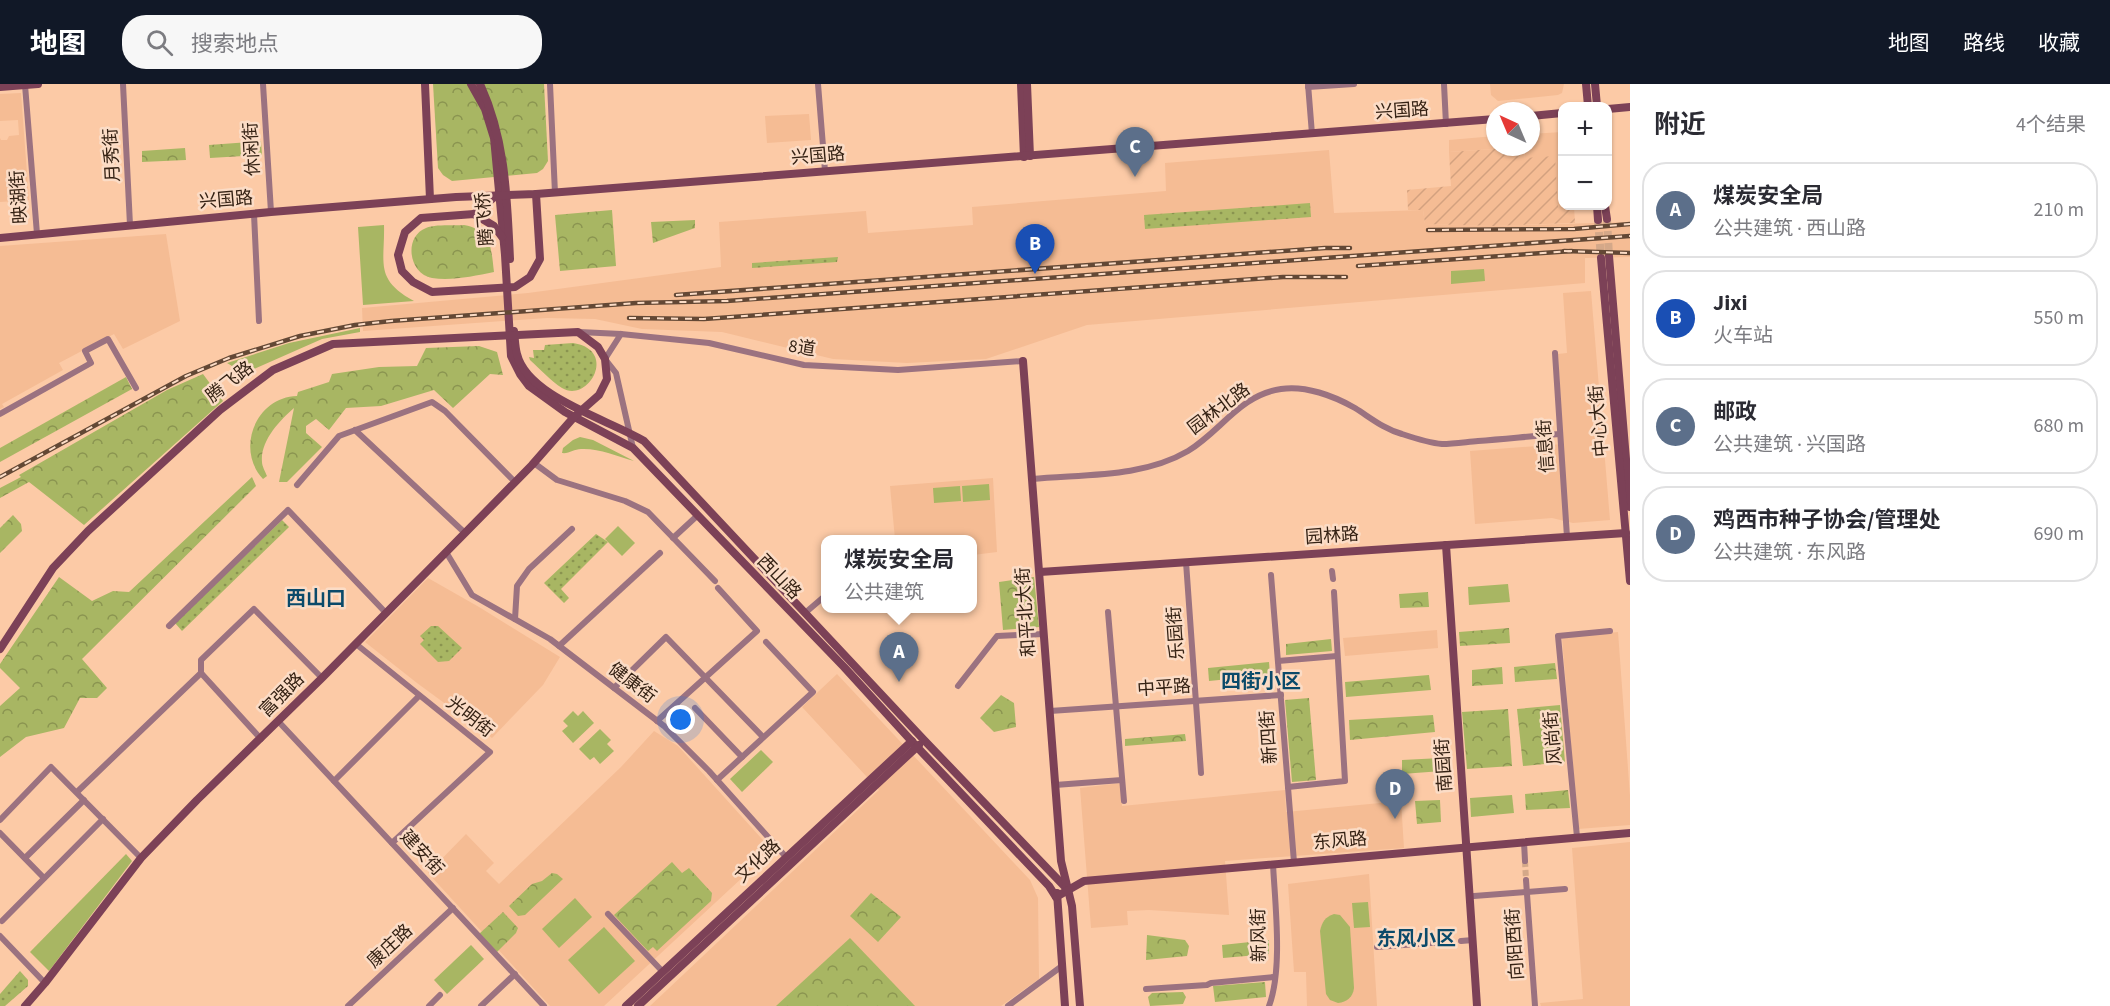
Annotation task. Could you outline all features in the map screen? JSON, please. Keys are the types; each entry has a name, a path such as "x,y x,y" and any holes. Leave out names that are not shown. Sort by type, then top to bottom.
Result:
{"main road":[{"path":"0,87 38,84"},
{"name":"腾飞桥","path":"471,84 484,109 494,138 514,356"},
{"name":"腾飞桥","path":"480,84 491,108 499,136 510,250 514,356"},
{"path":"1021,84 1027,156"},
{"path":"1027,84 1027,156"},
{"path":"1586,84 1588,102"},
{"path":"1595,84 1597,102"},
{"path":"426,86 430,199"},
{"path":"1612,109 1630,107"},
{"path":"1540,115 1558,113"},
{"name":"兴国路","path":"0,238 430,199 555,193 1486,120"},
{"path":"474,214 505,185"},
{"path":"510,250 494,226 474,214 422,218 405,232 398,255 402,271 413,282 432,292 515,287 530,277 540,260 536,194"},
{"path":"1598,210 1602,220 1604,210"},
{"name":"中心大街","path":"1630,507 1605,257 1630,581"},
{"path":"578,332 598,347 605,359"},
{"name":"腾飞路","path":"0,649 53,568 88,531 220,410 273,370 333,344 578,332"},
{"name":"西山路","path":"514,356 520,374 530,386 633,448 851,675 914,744 1057,883 1067,890"},
{"name":"富强路","path":"25,1006 141,858 356,644 599,395 607,379 605,359"},
{"name":"和平北大街","path":"1023,362 1061,861 1057,883 1065,1006"},
{"name":"西山路","path":"578,414 630,433 644,441 1046,867 1057,883"},
{"name":"园林路","path":"1040,572 1626,533"},
{"name":"南园街","path":"1446,545 1477,1006"},
{"path":"914,744 924,740"},
{"name":"文化路","path":"626,1006 914,744"},
{"name":"东风路","path":"1057,883 1067,890 1084,880 1630,832"},
{"name":"文化路","path":"638,1006 783,863"},
{"path":"1057,883 1084,880"},
{"path":"1067,890 1072,906 1080,1006"}],"street":[{"name":"月秀街","path":"123,84 130,225"},
{"name":"休闲街","path":"263,84 271,212"},
{"path":"550,84 555,193"},
{"path":"818,84 825,171"},
{"path":"1312,134 1308,86 1354,84"},
{"path":"1444,84 1446,124"},
{"name":"映湖街","path":"25,85 37,234"},
{"path":"254,214 259,321"},
{"name":"8道","path":"578,332 709,343 804,365 898,370 1023,362"},
{"path":"621,334 605,359 616,373 633,448"},
{"path":"0,414 91,363 85,351 108,339 136,388"},
{"name":"信息街","path":"1555,353 1567,537"},
{"name":"园林北路","path":"1032,479 1119,472 1140,469 1166,461 1186,452 1205,439 1239,408 1255,397 1282,389 1304,389 1331,397 1353,407 1384,429 1441,444 1560,434"},
{"path":"297,485 339,436 432,402 445,411 515,482"},
{"path":"355,430 465,533"},
{"path":"534,463 557,480 625,501 643,509 673,538 757,631 657,721"},
{"path":"169,626 288,510 386,613"},
{"path":"673,538 698,515"},
{"path":"515,620 517,586 529,569 572,529"},
{"name":"健康街","path":"446,552 472,595 559,646 657,721 717,780 783,863"},
{"path":"559,646 660,553"},
{"name":"乐园街","path":"1186,562 1202,773"},
{"path":"1332,570 1333,579"},
{"name":"新四街","path":"1271,575 1294,862"},
{"path":"1288,787 1345,781 1334,592"},
{"path":"806,613 821,599"},
{"path":"261,739 201,673 201,660 254,609 322,678"},
{"path":"1108,612 1124,801"},
{"name":"风尚街","path":"1577,837 1558,636 1610,631"},
{"path":"958,686 997,636 1044,634"},
{"path":"614,688 666,637 763,737"},
{"path":"717,780 813,692 766,642"},
{"name":"光明街","path":"356,644 490,752 392,843"},
{"path":"1278,661 1337,656"},
{"path":"77,792 201,673"},
{"name":"中平路","path":"1050,711 1281,694"},
{"path":"334,781 419,696"},
{"path":"694,708 742,757"},
{"name":"建安街","path":"278,722 544,1006"},
{"path":"0,820 51,767 141,858"},
{"path":"1055,785 1122,780"},
{"path":"25,858 84,800"},
{"path":"3,921 103,819"},
{"path":"0,833 44,878"},
{"path":"1524,842 1525,861"},
{"name":"新风街","path":"1269,1006 1272,997 1276,951 1273,864"},
{"name":"向阳西街","path":"1526,880 1535,1006"},
{"path":"1474,896 1565,889"},
{"name":"康庄路","path":"348,1006 453,908"},
{"path":"608,914 663,972"},
{"path":"0,936 45,983"},
{"path":"1461,941 1473,939"},
{"path":"1377,947 1443,942"},
{"path":"1008,1006 1062,966"},
{"path":"481,1006 515,975"},
{"path":"1146,989 1274,977"},
{"path":"429,1006 440,995"}],"shaded area":[{"path":"1490,84 1564,84 1562,93 1558,95 1498,101 1491,95"},
{"path":"21,93 29,200 0,202 0,138 7,140 9,136 19,135 18,120 0,121 0,94"},
{"path":"809,114 811,140 767,143 765,116"},
{"path":"1558,132 1558,208 1525,158 1525,156 1540,156 1540,133"},
{"path":"1486,137 1486,150 1449,152 1449,140"},
{"path":"1329,150 1334,213 1423,210 1425,224 1493,226 1630,222 1630,257 1585,258 1585,283 1087,325 986,359 907,363 833,359 722,332 642,329 595,319 547,318 363,331 362,308 528,293 721,267 719,222 866,211 868,233 973,225 972,207 1166,191 1165,163"},
{"path":"1486,150 1486,156 1525,156 1525,158 1555,156 1558,210 1574,210 1575,223 1493,226 1425,224 1423,210 1408,210 1407,190 1451,186 1449,152"},
{"path":"166,234 180,321 123,349 114,334 59,363 63,370 2,404 4,407 0,409 0,246"},
{"path":"1591,291 1610,520 1573,523 1552,518 1475,524 1470,451 1563,444 1558,354 1567,353 1563,293"},
{"path":"993,478 997,552 977,554 977,535 895,535 890,486"},
{"path":"428,578 560,657 543,685 492,738 365,642"},
{"path":"1437,630 1438,648 1345,656 1343,638"},
{"path":"1618,632 1630,825 1578,829 1562,638"},
{"path":"837,674 1030,880 1038,898 1039,979 1001,1006 650,1006 879,790 802,707"},
{"path":"654,731 678,746 772,850 604,1006 550,1006 428,873 466,834 494,863 486,871 499,884 621,767"},
{"path":"1121,783 1122,806 1285,790 1286,812 1401,801 1404,848 1225,861 1229,915 1149,910 1127,911 1128,925 1091,928 1080,788"},
{"path":"1630,842 1630,1006 1541,1006 1540,1003 1583,999 1572,848"},
{"path":"1369,874 1377,1006 1307,1006 1306,972 1294,972 1288,884"}],"green space":[{"path":"433,84 544,84 548,161 543,169 537,173 452,181 443,175 438,168"},
{"path":"261,141 262,155 210,158 209,145"},
{"path":"185,148 186,160 142,162 142,151"},
{"path":"1310,203 1311,217 1145,229 1144,215"},
{"path":"612,210 616,266 560,271 555,215"},
{"path":"695,220 695,228 653,243 651,222"},
{"path":"384,225 383,260 387,277 401,293 414,301 363,305 358,227"},
{"path":"434,226 473,227 485,236 491,248 494,272 463,278 440,279 424,275 418,270 414,263 412,247 419,233"},
{"path":"838,257 837,262 752,268 752,263"},
{"path":"1484,269 1485,281 1451,284 1451,271"},
{"path":"360,328 360,332 322,339 254,369 242,372 227,363 289,343"},
{"path":"573,343 587,348 594,355 597,365 589,383 581,389 572,391 554,382 529,357 534,358 533,350 544,350 545,345"},
{"path":"479,346 497,352 503,375 490,374 453,408 434,390 381,406 346,408 329,430 316,419 306,426 306,433 322,447 287,482 279,482 294,408 277,425 264,446 262,464 267,476 263,479 255,467 251,454 254,427 270,405 297,396 298,392 329,382 332,374 379,367 417,366 426,348"},
{"path":"203,374 223,401 84,525 29,482 0,498 0,488 21,477 19,475 167,390"},
{"path":"126,377 132,389 0,462 0,448"},
{"path":"580,437 593,440 634,461 587,449 562,453 563,448"},
{"path":"252,477 256,486 82,659 107,688 97,698 80,698 64,728 26,737 0,757 0,706 20,688 0,668 0,664 59,577 92,601 113,591 129,592"},
{"path":"989,484 990,500 963,502 962,486"},
{"path":"960,486 961,501 934,503 933,488"},
{"path":"13,515 21,524 22,531 0,553 0,528"},
{"path":"282,520 289,527 182,631 175,623"},
{"path":"618,526 635,543 622,556 605,539"},
{"path":"596,534 608,542 561,589 569,598 564,603 544,583"},
{"path":"1034,577 1039,627 1003,630 999,582"},
{"path":"1508,584 1510,602 1469,605 1468,587"},
{"path":"1428,592 1429,607 1400,608 1399,594"},
{"path":"431,626 438,626 462,648 449,661 438,662 420,644 424,640 420,636"},
{"path":"1509,628 1510,643 1460,646 1459,632"},
{"path":"1331,639 1332,651 1286,655 1286,644"},
{"path":"1269,662 1270,675 1209,681 1208,668"},
{"path":"1555,663 1557,679 1515,682 1514,667"},
{"path":"1502,667 1503,684 1472,686 1472,670"},
{"path":"1429,675 1431,690 1346,697 1345,682"},
{"path":"1001,695 1014,703 1016,727 994,732 980,718"},
{"path":"1309,698 1316,780 1292,782 1285,700"},
{"path":"1560,705 1565,762 1523,766 1517,709"},
{"path":"1508,709 1512,766 1467,769 1462,712"},
{"path":"573,711 578,716 583,711 594,723 573,743 562,731 568,726 563,721"},
{"path":"1433,715 1435,732 1350,740 1349,720"},
{"path":"600,729 611,740 607,744 614,751 600,764 594,757 590,760 579,749"},
{"path":"1185,734 1186,741 1125,746 1125,739"},
{"path":"761,750 773,762 742,792 730,779"},
{"path":"1441,758 1442,771 1402,774 1402,760"},
{"path":"1568,790 1570,808 1526,810 1525,794"},
{"path":"1512,795 1514,813 1471,817 1470,798"},
{"path":"1440,800 1441,822 1417,824 1415,801"},
{"path":"126,854 132,861 49,971 30,952"},
{"path":"672,862 682,873 689,868 712,893 711,901 657,951 653,947 648,951 614,915"},
{"path":"552,873 563,879 525,915 518,916 509,906 532,884 542,881"},
{"path":"871,893 901,917 878,942 850,916"},
{"path":"575,898 592,917 559,948 542,929"},
{"path":"1368,902 1370,927 1354,928 1352,903"},
{"path":"503,912 518,928 497,952 479,934"},
{"path":"1334,914 1340,915 1350,927 1354,988 1349,998 1338,1003 1330,1000 1326,994 1320,931 1324,920"},
{"path":"604,927 635,961 599,994 568,960"},
{"path":"1147,935 1185,940 1189,946 1187,956 1146,960"},
{"path":"850,938 915,1006 776,1006"},
{"path":"1269,940 1269,954 1223,958 1222,945"},
{"path":"471,945 484,959 447,994 434,980"},
{"path":"20,971 28,980 28,986 5,1006 0,1006 0,994"},
{"path":"1265,982 1266,997 1215,1002 1213,986"},
{"path":"1183,992 1186,997 1183,1004 1150,1006 1148,997 1152,993"}],"tunnel":[{"path":"1607,219 1609,256"},
{"path":"1598,220 1601,258"},
{"path":"1525,861 1526,880"}],"railway":[{"path":"1428,230 1574,229 1630,224"},
{"path":"0,477 186,376 229,358 300,336 355,325 636,303 727,301 1630,236"},
{"path":"676,295 1350,248"},
{"path":"1564,251 1630,253"},
{"path":"1358,266 1572,251"},
{"path":"629,318 704,319 1283,277 1346,277"}],"place":[{"name":"邮政","path":"1135,177"},
{"name":"Jixi","path":"1035,274"},
{"name":"煤炭安全局","path":"899,682"},
{"name":"鸡西市种子协会/管理处","path":"1395,819"}],"district":[{"name":"西山口","path":"316,599"},
{"name":"四街小区","path":"1261,682"},
{"name":"东风小区","path":"1416,939"}]}
